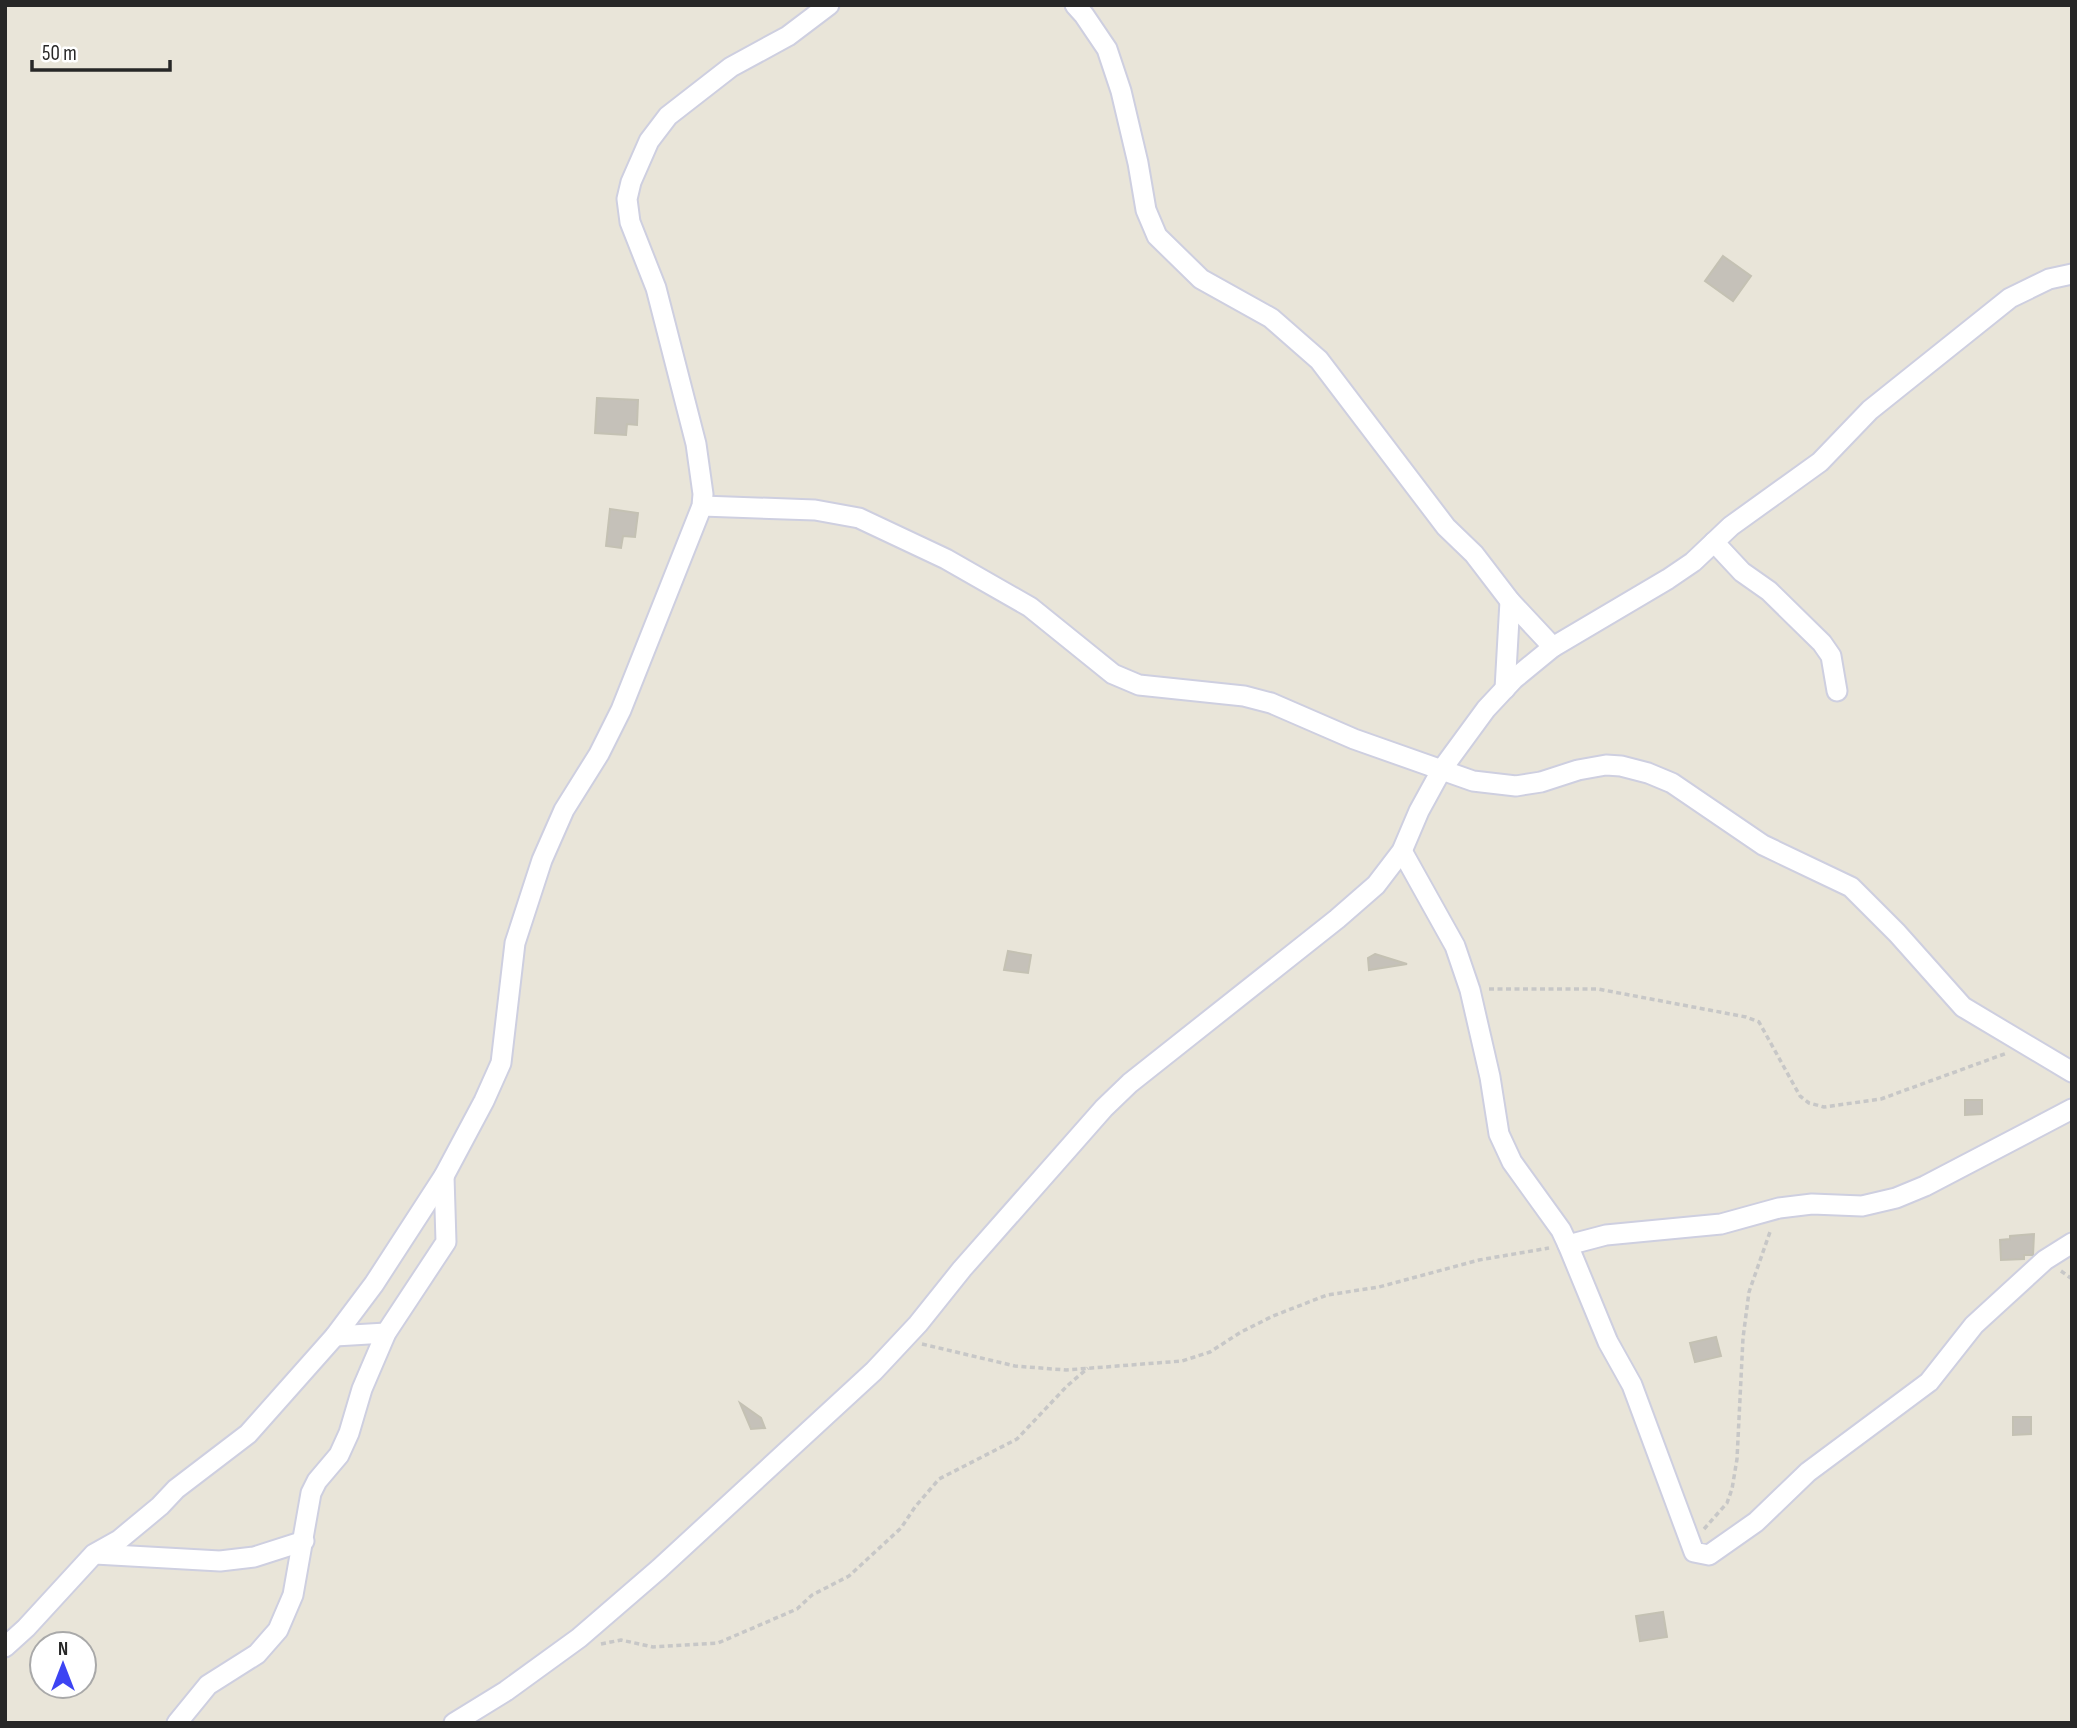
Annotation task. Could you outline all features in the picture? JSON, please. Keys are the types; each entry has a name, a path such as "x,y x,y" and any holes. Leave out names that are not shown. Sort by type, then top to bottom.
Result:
{"street":[{"path":"5,1647 94,1555 119,1540 176,1489 248,1434 335,1336 374,1284 444,1176 484,1101 501,1063 515,943 542,860 564,810 599,754 621,710 702,506 703,494 696,444 656,288 630,222 628,199 631,182 649,141 668,116 731,67 788,36 830,5"},
{"path":"1075,5 1107,49 1121,91 1146,210 1157,236 1201,279 1271,318 1320,360 1446,527 1474,554 1510,601 1553,647"},
{"path":"454,1723 506,1691 579,1638 751,1485 874,1371 1104,1108 1130,1083 1376,885 1402,851 1419,811 1442,769 1486,709 1505,688 1553,647 1693,562 1731,526 1820,462 1870,410 2010,298 2049,279 2072,274"},
{"path":"702,506 815,510 859,518 946,559 1030,607 1113,674 1159,688 1258,699 1424,766 1442,769 1473,781 1516,786 1606,765 1648,773 1672,783 1763,845 1851,887 1964,1007 2072,1072"},
{"path":"1714,542 1742,572 1769,591 1822,643 1831,656 1837,691"},
{"path":"1505,688 1510,601"},
{"path":"1402,851 1455,946 1470,990 1490,1077 1499,1135 1511,1162 1561,1230 1608,1342 1632,1385 1694,1552 1709,1555 1756,1522 1808,1472 1929,1382 1981,1318 2045,1260 2072,1243"},
{"path":"1568,1245 1606,1235 1721,1224 1779,1208 1812,1204 1862,1206 1896,1198 1925,1186 2072,1109"},
{"path":"177,1723 208,1685 257,1654 278,1630 293,1595 311,1493 317,1480 339,1455 349,1433 362,1389 386,1333 446,1242 444,1176"},
{"path":"335,1336 386,1333"},
{"path":"94,1555 220,1561 254,1557 304,1541"}],"path":[{"path":"1470,990 1598,989 1746,1017 1759,1022 1800,1096 1809,1103 1824,1107 1881,1099 2027,1046"},
{"path":"1690,1542 1716,1518 1727,1503 1732,1489 1737,1460 1743,1338 1749,1292 1779,1208"},
{"path":"903,1340 1015,1366 1066,1370 1182,1361 1210,1352 1273,1316 1327,1295 1378,1287 1479,1260 1568,1245"},
{"path":"598,1644 621,1640 653,1647 718,1643 797,1609 812,1595 849,1576 901,1528 939,1479 1017,1439 1067,1385 1089,1367"}],"building":[{"path":"1723,256 1751,276 1733,301 1705,281"},
{"path":"597,398 638,400 637,425 627,424 626,435 595,433"},
{"path":"610,509 638,513 635,537 623,536 621,548 606,546"},
{"path":"1008,951 1031,955 1028,973 1004,970"},
{"path":"1375,954 1407,964 1369,970 1368,958"},
{"path":"1965,1100 1982,1100 1982,1114 1965,1115"},
{"path":"2034,1234 2033,1255 2024,1255 2024,1259 2001,1260 2000,1240 2010,1239 2010,1236"},
{"path":"1716,1337 1721,1356 1695,1362 1690,1343"},
{"path":"740,1403 761,1418 765,1428 751,1429"},
{"path":"2013,1417 2031,1417 2031,1434 2013,1435"},
{"path":"1663,1612 1667,1637 1640,1641 1636,1616"}]}
